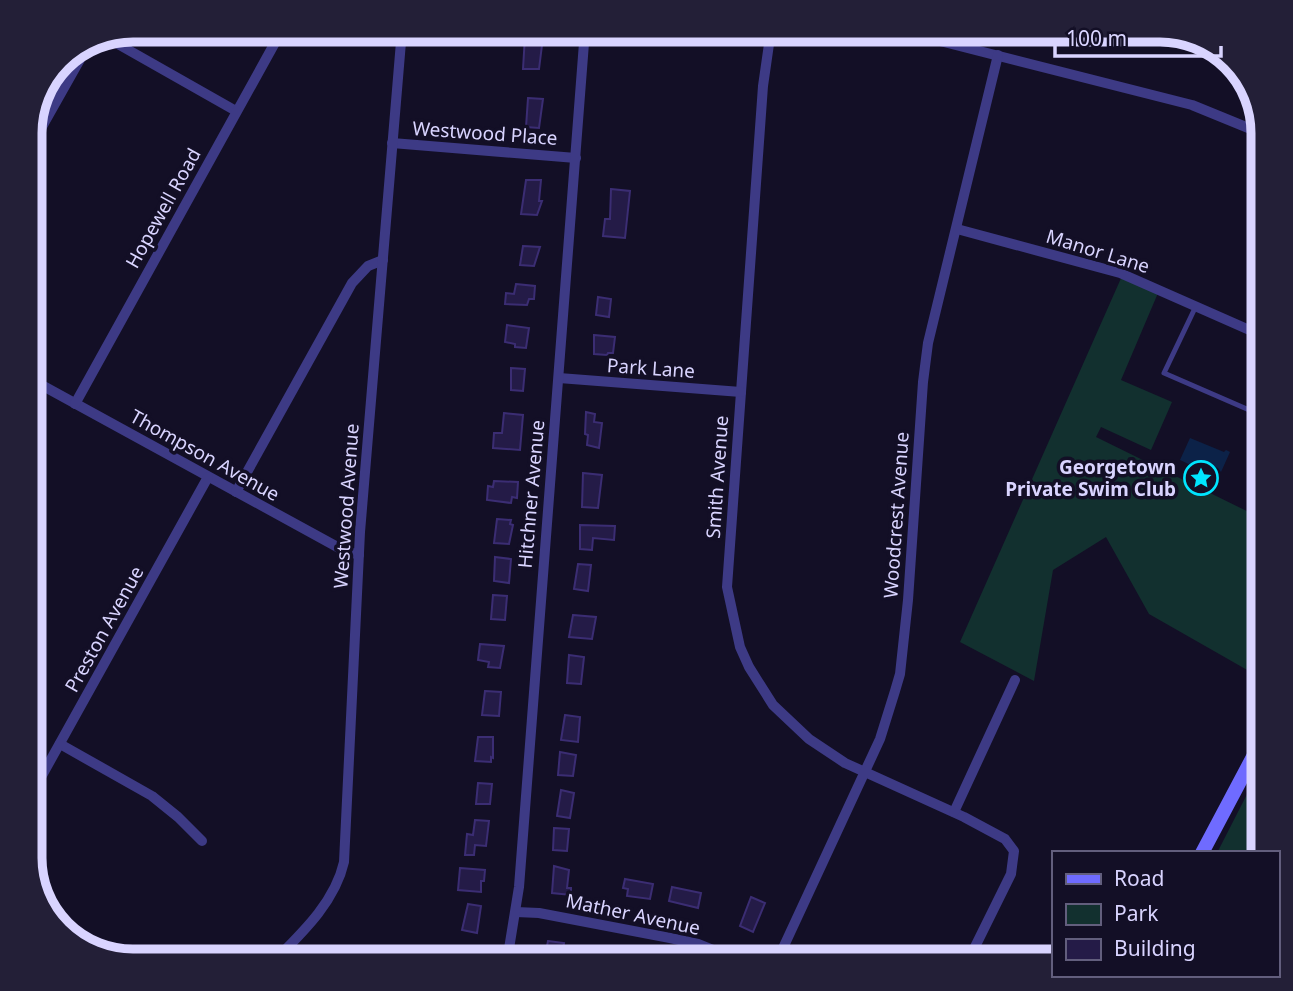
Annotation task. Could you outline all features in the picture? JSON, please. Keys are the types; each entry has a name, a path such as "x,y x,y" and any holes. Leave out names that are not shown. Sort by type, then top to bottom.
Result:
{"street":[{"name":"Hopewell Road","path":"75,404 275,42"},
{"name":"Westwood Avenue","path":"285,949 322,907 340,877 344,862 359,555 401,42"},
{"name":"Hitchner Avenue","path":"510,949 516,912 584,42"},
{"name":"Smith Avenue","path":"769,42 763,86 727,587 740,647 773,705 826,751 1005,839 1014,851 1014,859 1006,886 974,949"},
{"path":"944,42 1192,104 1251,129"},
{"path":"117,44 236,110"},
{"name":"Woodcrest Avenue","path":"782,949 884,728 900,674 927,353 998,55"},
{"path":"42,127 81,58"},
{"name":"Westwood Place","path":"392,143 576,158"},
{"name":"Manor Lane","path":"957,229 1108,269 1251,331"},
{"path":"236,492 352,283 368,266 383,260"},
{"name":"Park Lane","path":"559,378 741,392"},
{"name":"Thompson Avenue","path":"42,385 341,549 359,555"},
{"name":"Preston Avenue","path":"42,776 208,477"},
{"path":"954,812 1015,680"},
{"path":"60,744 152,796 202,841"},
{"path":"1203,851 1251,761"},
{"name":"Mather Avenue","path":"516,912 540,913 670,937 710,949"}],"lane":[{"path":"1196,306 1164,373 1251,411"}],"green space":[{"path":"1122,276 1158,293 1121,380 1172,402 1151,450 1101,427 1096,437 1251,513 1251,672 1149,614 1106,537 1053,570 1034,681 960,642"},
{"path":"1251,786 1251,851 1218,851"}],"water":[{"path":"1190,438 1230,452 1221,472 1218,468 1197,460 1195,467 1180,460"}],"building":[{"path":"525,42 542,42 539,69 523,69"},
{"path":"528,98 543,99 539,128 526,127"},
{"path":"526,180 541,180 539,201 542,201 537,215 521,214"},
{"path":"611,189 630,191 625,238 603,236 605,219 610,219"},
{"path":"523,246 540,247 534,266 520,265"},
{"path":"516,284 535,286 534,299 529,299 527,305 505,304 506,293 514,294"},
{"path":"598,297 611,299 609,317 596,315"},
{"path":"507,325 529,328 526,348 505,342"},
{"path":"594,335 615,337 613,353 594,354"},
{"path":"511,368 525,369 523,391 511,390"},
{"path":"586,412 595,414 594,422 602,423 599,448 587,445"},
{"path":"504,413 523,415 520,450 493,448 494,433 502,433"},
{"path":"583,473 602,475 598,508 582,507"},
{"path":"494,481 518,482 517,498 512,497 511,503 487,500 488,486 493,487"},
{"path":"497,519 511,520 510,524 513,525 509,544 494,543"},
{"path":"580,525 615,526 614,540 593,538 592,550 580,549"},
{"path":"495,557 511,559 509,583 494,581"},
{"path":"578,564 591,565 588,591 574,589"},
{"path":"493,595 507,596 505,620 491,619"},
{"path":"573,615 596,617 592,639 569,637"},
{"path":"480,644 504,646 500,668 488,667 489,662 478,660"},
{"path":"569,655 584,657 581,684 567,683"},
{"path":"485,691 501,692 499,716 482,715"},
{"path":"565,715 580,717 578,742 561,740"},
{"path":"478,737 493,737 491,762 475,761"},
{"path":"560,752 576,755 573,776 558,775"},
{"path":"478,783 492,784 490,804 476,804"},
{"path":"561,790 574,793 570,818 557,816"},
{"path":"475,820 489,821 486,846 475,845 474,855 465,855 467,834 473,835"},
{"path":"554,828 569,829 567,851 553,850"},
{"path":"554,866 569,870 567,888 571,888 571,895 552,893"},
{"path":"460,868 485,870 481,892 458,890"},
{"path":"625,879 653,884 650,899 627,896 628,889 623,888"},
{"path":"672,887 701,893 698,908 669,901"},
{"path":"751,897 765,903 753,932 740,926"},
{"path":"468,904 481,906 477,933 462,930"},
{"path":"548,941 564,943 563,949 546,949"}],"place":[{"name":"Georgetown Private Swim Club","path":"1201,478"}]}
